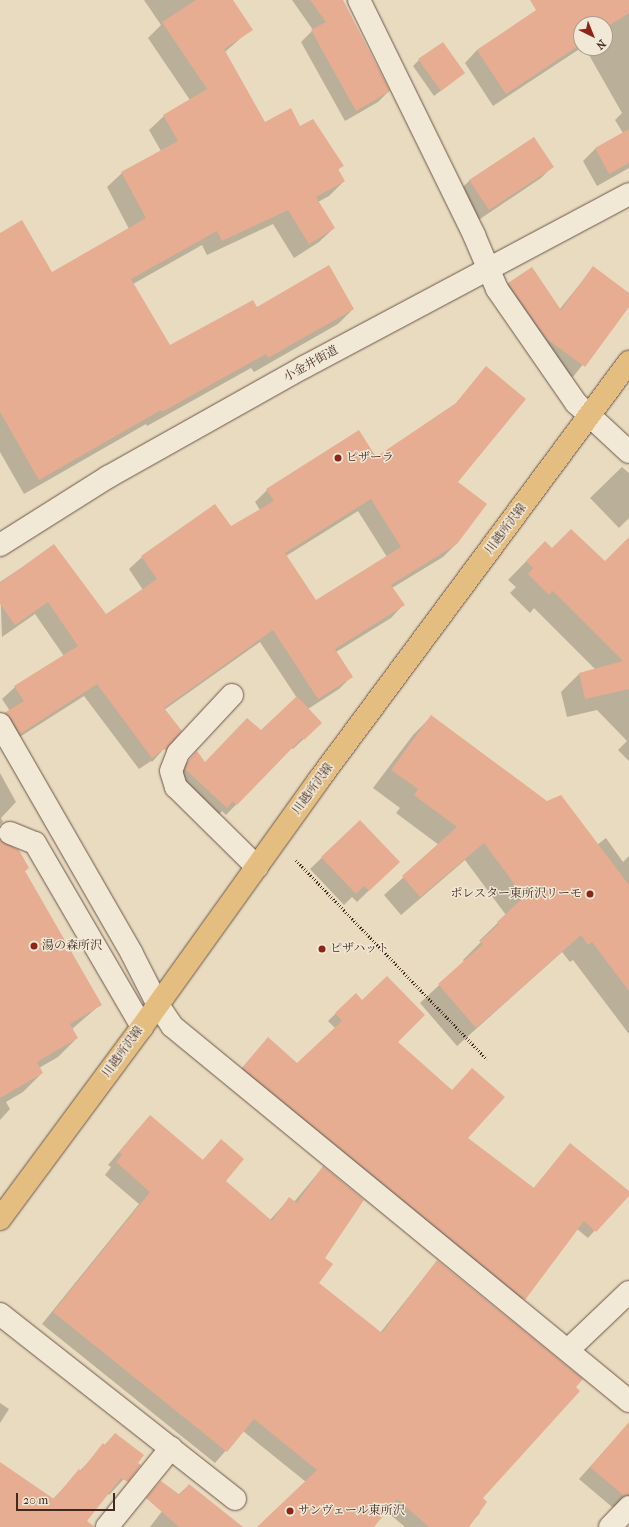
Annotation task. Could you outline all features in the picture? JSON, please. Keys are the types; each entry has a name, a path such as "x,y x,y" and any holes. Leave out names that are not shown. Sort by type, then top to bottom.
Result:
{"main road":[{"name":"川越所沢線","path":"0,1219 142,1028 277,839 629,362"}],"street":[{"path":"359,0 434,151 497,289 576,402 591,414 629,452"},
{"name":"小金井街道","path":"0,545 108,477 488,268 629,194"},
{"path":"232,695 178,753 171,770 176,787 257,867"},
{"path":"0,724 132,954 158,1005 172,1026 195,1047 629,1401"},
{"path":"10,833 35,843 142,1028"},
{"path":"568,1350 629,1292"},
{"path":"0,1314 235,1499"},
{"path":"106,1527 171,1448"},
{"path":"610,1527 629,1507"}],"path":[{"path":"277,839 487,1058"}],"building":[{"path":"196,0 233,0 253,30 224,49 265,122 291,108 300,126 313,119 344,166 338,169 345,181 316,197 335,228 309,244 288,210 222,241 217,231 131,279 170,345 253,300 257,307 329,265 354,309 268,358 266,354 162,412 161,410 39,480 0,412 0,233 22,220 52,272 146,218 121,172 178,141 163,115 207,89 162,22"},
{"path":"310,0 343,0 390,91 356,111 311,30 326,22"},
{"path":"530,0 629,0 629,13 613,23 613,16 573,16 573,49 506,94 477,50 536,10"},
{"path":"443,42 465,73 441,91 418,59"},
{"path":"629,129 629,163 609,174 595,148"},
{"path":"534,137 554,167 489,210 469,180"},
{"path":"593,266 629,293 629,307 585,367 547,339 508,283 532,267 561,310"},
{"path":"486,366 526,399 458,482 487,504 457,544 391,585 405,605 335,649 353,677 318,699 273,630 164,708 182,731 166,751 164,749 152,758 97,684 20,734 11,718 4,713 24,701 14,686 78,646 48,602 15,625 0,604 0,583 54,544 106,614 157,579 141,556 215,504 231,526 274,501 266,489 359,430 376,457 456,403","holes":["371,499 401,547 316,600 285,553"]},
{"path":"571,529 605,561 629,537 629,689 585,699 579,673 623,661 553,591 549,595 528,574 533,568 526,561 545,541 552,548"},
{"path":"297,696 322,723 304,740 302,738 237,805 233,801 227,808 185,769 189,760 197,751 205,762 247,718 261,730"},
{"path":"431,715 547,801 561,795 629,885 629,991 592,942 588,945 581,935 476,1028 438,984 483,944 480,941 499,924 497,922 524,897 484,843 420,897 402,876 457,827 414,795 418,789 391,770"},
{"path":"360,820 400,862 369,891 364,886 356,894 321,857"},
{"name":"湯の森所沢","path":"0,840 19,850 29,868 25,871 102,1005 70,1024 78,1038 37,1062 43,1073 0,1098"},
{"path":"387,976 425,1015 398,1042 452,1090 472,1068 505,1097 468,1138 534,1188 570,1143 629,1191 629,1196 596,1232 584,1221 525,1300 242,1068 268,1037 297,1063 342,1021 335,1013 356,993 362,1000"},
{"path":"150,1115 203,1160 221,1139 244,1159 226,1181 272,1221 289,1197 297,1203 323,1166 364,1200 325,1258 333,1264 319,1283 382,1333 437,1260 583,1379 576,1387 580,1391 483,1498 487,1502 469,1527 429,1527 397,1499 374,1527 257,1527 317,1470 254,1419 227,1452 53,1312 150,1192 116,1162 122,1155 119,1152"},
{"path":"629,1422 629,1495 624,1496 590,1467"},
{"path":"115,1433 144,1455 138,1463 141,1465 128,1482 121,1478 87,1521 95,1527 0,1527 0,1462 54,1499 79,1469 81,1471 103,1443 105,1445"},
{"path":"161,1481 180,1495 189,1484 243,1527 179,1527 146,1498"}],"place":[{"name":"ピザーラ","path":"338,458"},
{"name":"ポレスター東所沢リーモ","path":"590,894"},
{"name":"湯の森所沢","path":"34,946"},
{"name":"ピザハット","path":"322,949"},
{"name":"サンヴェール東所沢","path":"290,1511"}]}
